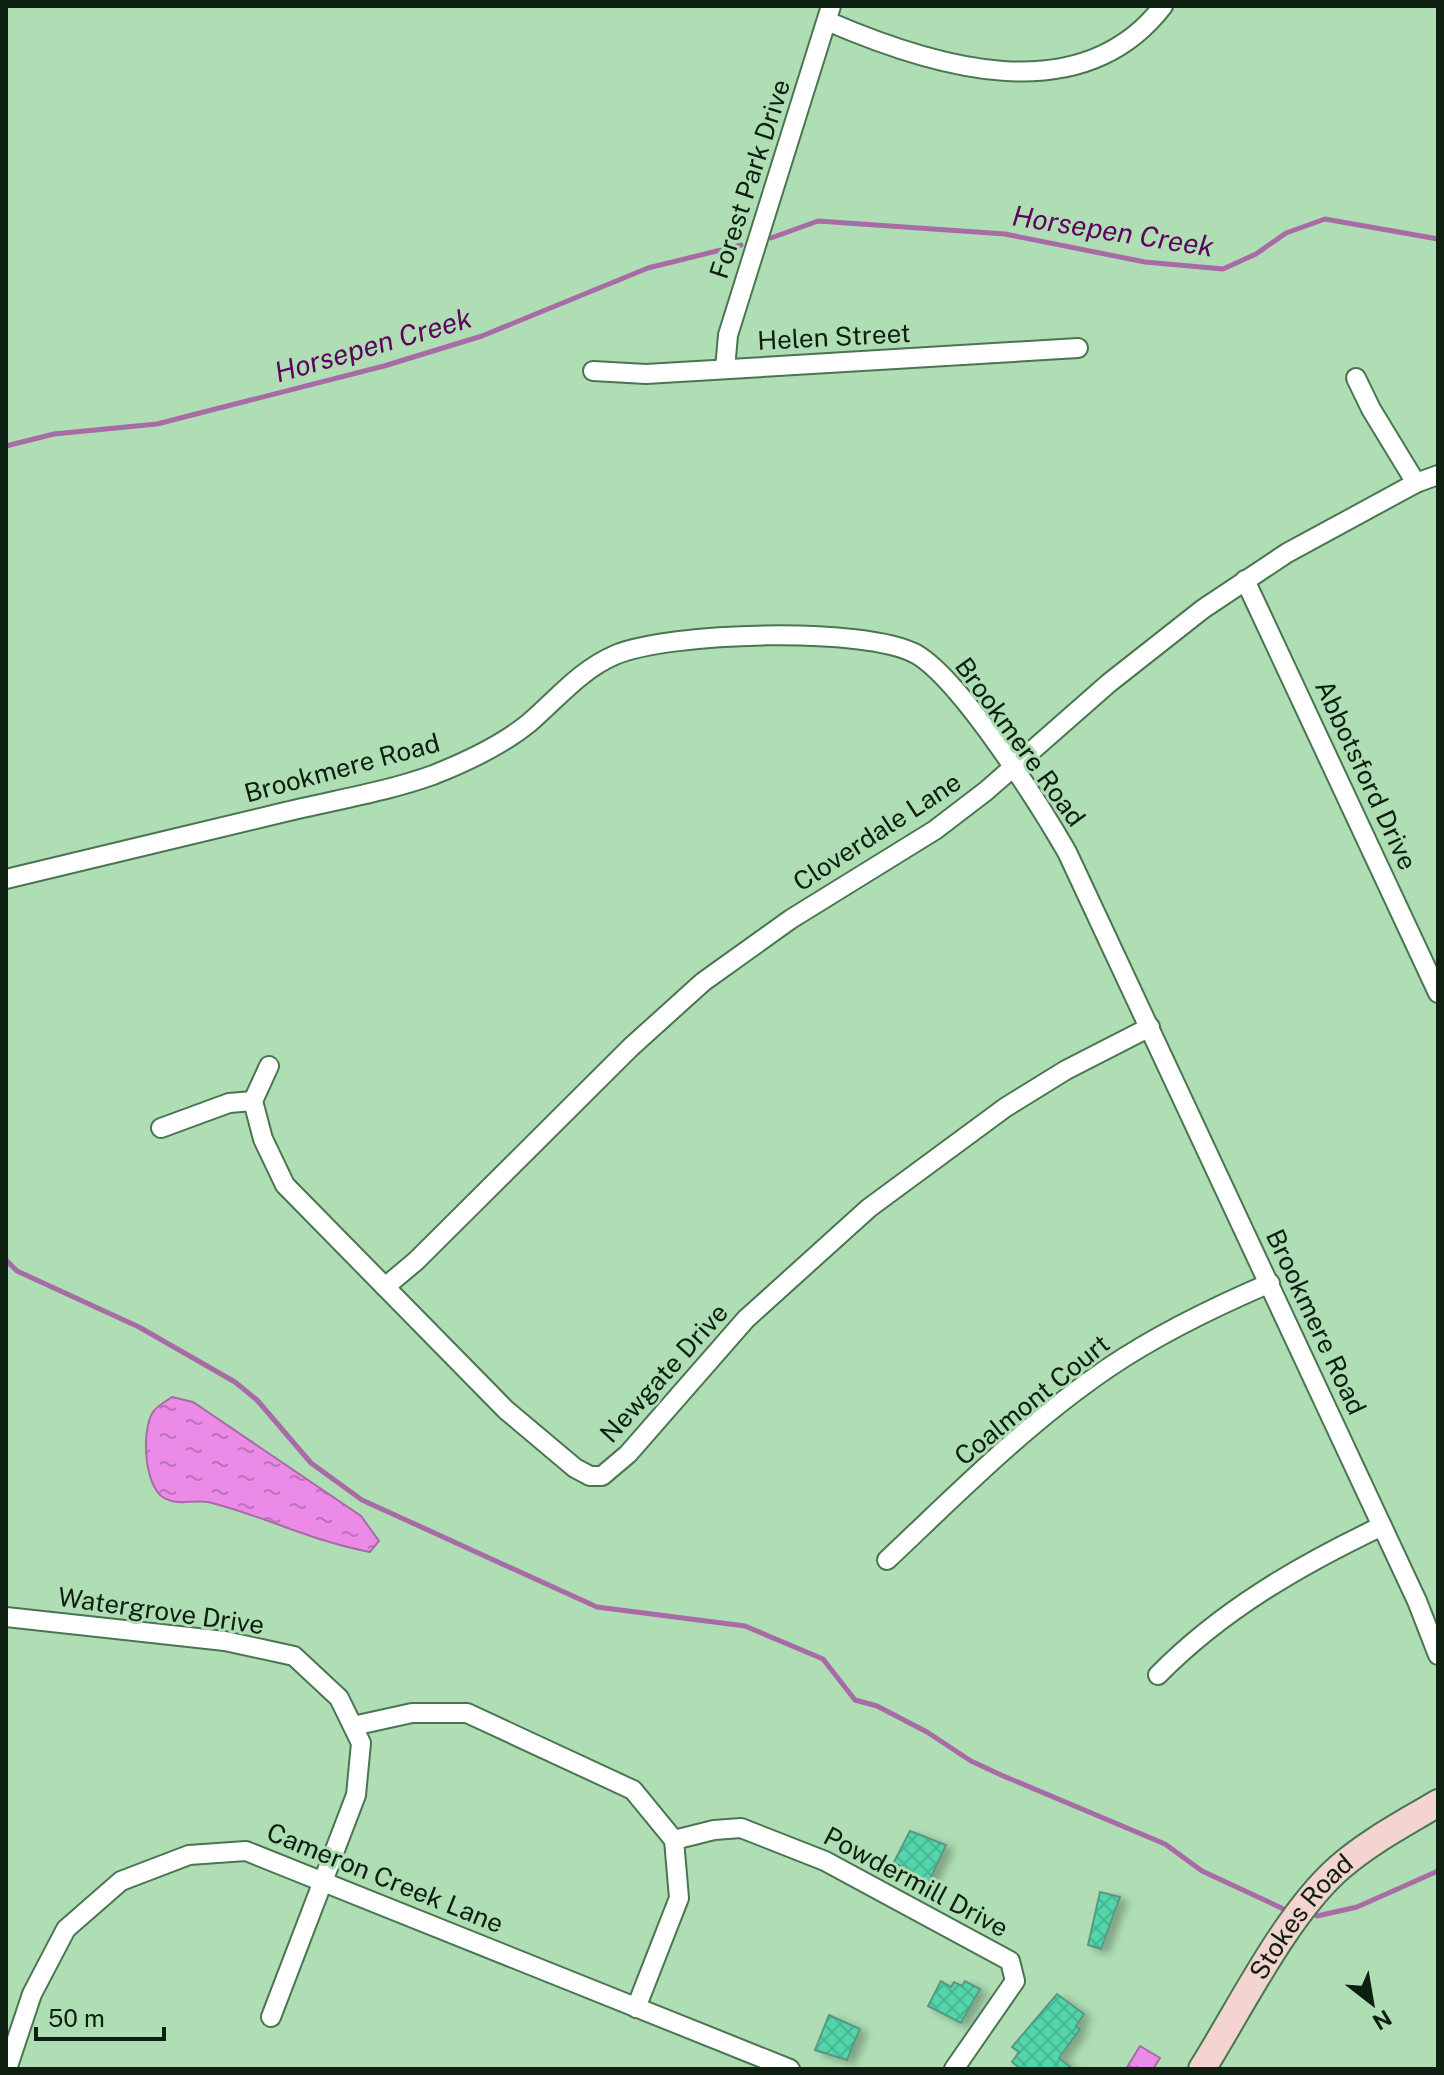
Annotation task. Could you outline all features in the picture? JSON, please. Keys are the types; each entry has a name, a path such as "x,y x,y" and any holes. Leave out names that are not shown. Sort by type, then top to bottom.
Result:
{"street":[{"path":"829,13 866,37 967,67 1004,72 1043,71 1080,63 1111,51 1141,31 1163,6"},
{"name":"Forest Park Drive","path":"725,369 728,335 829,13"},
{"name":"Helen Street","path":"593,371 646,374 1078,348"},
{"path":"1356,378 1416,483"},
{"name":"Cloverdale Lane","path":"385,1287 416,1261 631,1047 703,982 791,919 935,830 1148,651 1245,580 1416,483 1438,475"},
{"name":"Abbotsford Drive","path":"1245,580 1438,993"},
{"name":"Brookmere Road","path":"6,879 432,775 502,742 588,670 613,656 685,638 809,638 905,650 940,675 1012,767 1067,852 1270,1283 1438,1655"},
{"name":"Newgate Drive","path":"253,1101 263,1139 285,1185 506,1410 575,1468 590,1476 602,1476 628,1454 746,1319 869,1208 1006,1107 1066,1070 1150,1027"},
{"path":"161,1128 229,1103 253,1101 269,1066"},
{"name":"Coalmont Court","path":"887,1560 1002,1452 1088,1382 1142,1346 1217,1306 1270,1283"},
{"path":"1158,1675 1184,1649 1239,1606 1285,1576 1382,1526"},
{"name":"Watergrove Drive","path":"6,1617 225,1641 294,1656 339,1698 361,1743 356,1795 321,1879 271,2017"},
{"path":"353,1726 412,1713 467,1713 633,1790 674,1840 679,1898 636,2008"},
{"name":"Stokes Road","path":"1202,2069 1281,1942 1326,1880 1368,1845 1438,1803"},
{"name":"Powdermill Drive","path":"674,1840 741,1828 825,1861 1010,1961 1015,1981 954,2069"},
{"name":"Cameron Creek Lane","path":"7,2069 32,1994 66,1929 121,1881 189,1855 246,1851 790,2069"}],"water":[{"path":"172,1397 193,1402 361,1516 379,1541 370,1552 212,1503 176,1502 164,1498 152,1482 146,1457 147,1431 153,1412"},
{"path":"1140,2046 1160,2058 1153,2069 1126,2069"}],"building":[{"path":"910,1831 946,1845 928,1884 894,1862"},
{"path":"1100,1892 1120,1897 1101,1949 1088,1945"},
{"path":"941,1981 951,1987 954,1982 962,1986 965,1981 980,1989 961,2023 928,2006"},
{"path":"1057,1994 1084,2014 1076,2026 1080,2029 1059,2058 1073,2069 1021,2069 1012,2062 1019,2052 1012,2047"},
{"path":"829,2015 860,2029 847,2060 815,2050"}],"waterway":[{"name":"Horsepen Creek","path":"771,238 818,221 1005,234 1145,262 1223,269 1256,254 1286,233 1325,219 1438,239"},
{"name":"Horsepen Creek","path":"6,446 54,434 157,424 384,366 482,336 648,268 741,245"},
{"path":"6,1260 17,1271 139,1327 235,1382 257,1400 311,1463 362,1500 597,1607 745,1626 823,1659 855,1700 877,1706 1001,1775 1165,1844 1202,1871 1290,1912"},
{"path":"1317,1916 1357,1907 1438,1871"}]}
